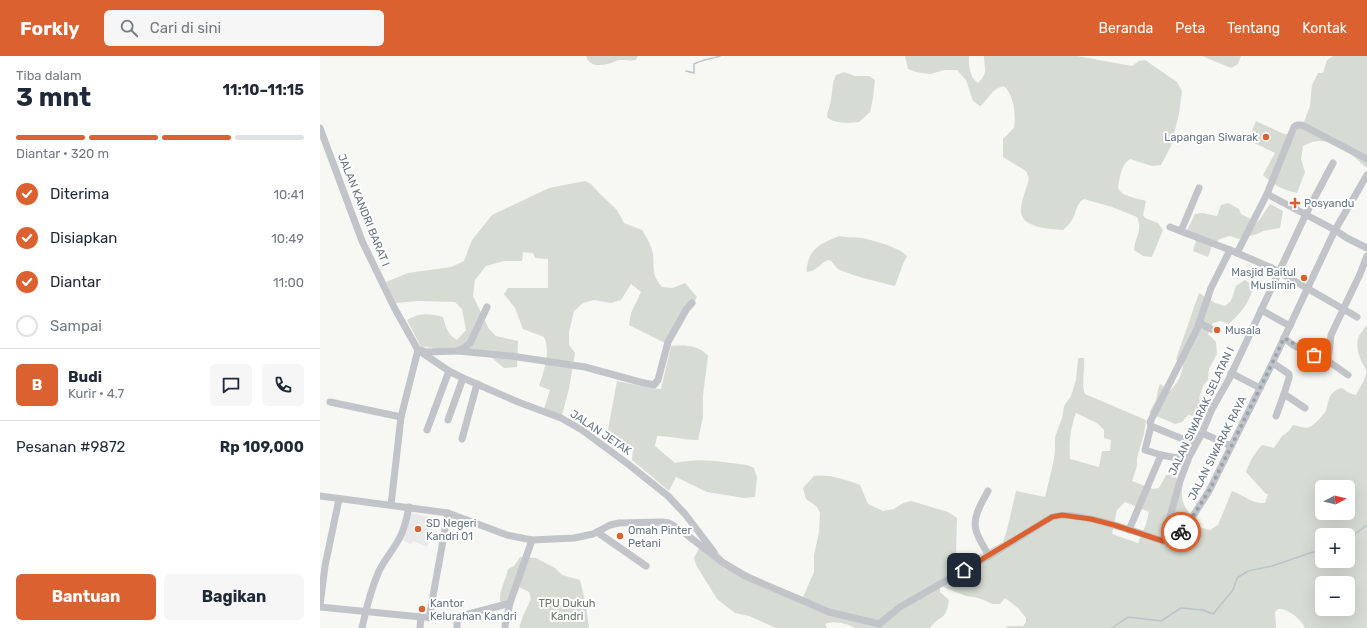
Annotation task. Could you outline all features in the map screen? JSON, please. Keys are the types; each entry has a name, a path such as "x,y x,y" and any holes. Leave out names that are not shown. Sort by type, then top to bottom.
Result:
{"street":[{"path":"1237,253 1267,194 1294,127 1297,125 1302,125 1367,159"},
{"name":"JALAN KANDRI BARAT I","path":"320,128 362,241 395,309 418,350"},
{"name":"JALAN SIWARAK SELATAN I","path":"1163,541 1180,481 1195,444 1202,433 1212,409 1280,272 1306,214 1333,163"},
{"name":"JALAN SIWARAK RAYA","path":"1163,541 1172,539 1184,530 1209,491 1336,230 1367,174"},
{"path":"1181,231 1199,188"},
{"path":"1267,194 1367,248"},
{"path":"1170,226 1280,272 1357,317"},
{"path":"1188,460 1161,455 1145,450 1152,418 1200,323 1211,288 1230,250"},
{"path":"1328,361 1331,335 1366,260"},
{"path":"391,505 401,417 418,350 426,352 458,351 511,356 585,366 654,385 658,380 668,342 686,310 692,303"},
{"path":"458,351 470,343 487,307"},
{"path":"1261,310 1290,326"},
{"path":"1200,323 1211,329"},
{"path":"1284,338 1293,345 1328,361 1348,374"},
{"name":"JALAN JETAK","path":"418,350 449,371 463,378 561,418 582,430 668,496 685,514 722,562"},
{"path":"1273,362 1289,374 1288,382 1276,416"},
{"path":"428,430 449,371"},
{"path":"1231,373 1260,388"},
{"path":"448,420 463,378"},
{"path":"462,439 477,384"},
{"path":"1284,394 1305,408"},
{"path":"330,402 401,417"},
{"path":"1151,426 1195,444"},
{"path":"1202,433 1231,446"},
{"path":"1129,530 1161,455"},
{"path":"988,491 980,507 975,525 977,535 989,556"},
{"path":"320,496 448,513 507,535 532,540 574,538 597,532 610,525 619,523 668,523 678,528 722,562 745,576 829,612 880,626 900,607 1057,515 1091,519 1163,541"},
{"path":"339,498 325,566 320,606 425,617 457,617 509,604"},
{"path":"362,628 378,572 400,538 406,522 408,507"},
{"path":"420,628 425,617 448,513"},
{"path":"597,532 646,566"},
{"path":"505,626 509,604 532,540"},
{"path":"457,617 457,628"}],"shaded area":[{"name":"SD Negeri Kandri 01","path":"409,513 435,518 427,547 413,541 411,544 400,539"}],"green space":[{"path":"586,56 638,56 636,60 619,60 607,64 596,65 590,62"},
{"path":"905,56 969,56 969,67 971,74 978,83 985,73 984,56 1077,56 1132,66 1139,61 1145,60 1177,82 1182,91 1179,114 1171,146 1161,165 1152,166 1130,159 1122,169 1118,188 1127,195 1146,201 1143,215 1145,218 1158,223 1163,230 1152,257 1143,256 1134,250 1139,230 1139,222 1137,217 1112,207 1084,199 1079,203 1074,217 1063,230 1043,228 1024,220 1021,215 1021,208 1029,178 1026,171 1003,157 1003,139 1014,128 1015,122 1014,105 1007,90 1004,86 999,87 980,106 973,101 966,80 957,70 945,70 930,74 916,72 908,69"},
{"path":"1202,56 1241,56 1238,64 1231,68"},
{"path":"1333,56 1367,56 1367,168 1339,146 1325,141 1318,141 1303,146 1301,159 1305,172 1297,193 1278,187 1263,175 1275,153 1248,140 1256,121 1284,134 1288,134 1294,122 1304,122 1310,106 1312,85 1318,73 1323,73 1327,60"},
{"path":"844,72 855,76 869,76 875,80 870,112 859,122 838,122 827,117 834,79 836,75"},
{"path":"585,181 591,184 617,210 624,223 642,230 653,253 655,276 662,287 673,288 685,283 697,297 670,342 671,346 629,325 631,313 641,292 631,284 621,300 611,303 594,300 583,303 574,311 569,332 569,345 575,353 569,389 562,415 544,409 550,390 539,386 545,368 547,355 544,337 523,329 515,308 504,294 508,288 548,288 548,259 535,258 533,253 523,252 522,261 504,261 486,266 475,280 473,296 489,329 496,336 518,341 517,367 504,368 491,357 474,351 421,347 407,320 424,314 443,317 449,333 457,340 466,330 462,309 455,302 418,301 396,303 386,282 408,273 451,267 464,261 472,240 492,215 549,188"},
{"path":"1228,203 1239,209 1241,214 1257,222 1270,204 1283,211 1280,228 1263,231 1239,239 1230,236 1220,239 1212,246 1208,257 1193,251 1196,240 1184,236 1195,214 1202,213 1217,216 1221,205"},
{"path":"839,236 862,238 880,243 893,247 907,256 895,286 847,273 838,269 829,260 807,272 808,262 816,248"},
{"path":"1245,280 1254,286 1244,307 1229,324 1220,321 1213,323 1208,334 1216,342 1217,354 1209,369 1208,380 1203,386 1199,399 1207,406 1202,416 1188,415 1182,422 1175,424 1149,413 1156,400 1160,384 1170,391 1180,376 1183,365 1176,359 1199,293 1215,303 1225,306 1231,301 1236,286"},
{"path":"1367,325 1367,371 1361,359 1357,345 1359,336"},
{"path":"671,346 696,348 708,356 703,395 703,417 698,440 657,436 655,446 675,463 694,460 711,461 747,465 754,468 757,478 755,497 744,498 707,492 676,477 669,491 632,460 633,447 607,435 617,381 661,389"},
{"path":"1078,358 1084,358 1083,386 1085,394 1146,420 1144,434 1137,458 1137,466 1132,481 1153,489 1159,488 1166,475 1172,475 1183,482 1182,499 1190,514 1188,521 1197,527 1210,530 1218,525 1232,491 1252,501 1265,503 1268,494 1266,494 1246,472 1252,458 1262,445 1274,448 1282,436 1289,431 1293,425 1306,428 1311,426 1325,413 1330,396 1334,391 1342,388 1349,393 1356,395 1367,371 1367,628 1305,628 1290,612 1278,609 1275,612 1276,628 1005,628 1008,626 1023,626 1026,622 1026,618 1018,608 1005,598 1000,604 993,604 940,587 940,592 949,600 948,607 944,615 930,628 855,628 844,623 837,622 825,624 827,628 776,628 749,616 735,613 717,599 696,565 694,558 699,548 714,548 725,560 761,580 803,597 814,572 814,555 819,532 820,513 817,507 806,499 803,488 814,476 837,478 860,485 868,504 883,511 894,509 903,503 911,501 948,512 957,518 956,555 970,560 1003,542 1016,491 1045,497 1053,464 1055,437 1062,418 1064,406 1071,396 1076,380","holes":["1076,413 1097,423 1104,430 1104,438 1111,440 1110,451 1102,451 1099,467 1070,459 1070,436","1125,502 1149,512 1138,543 1112,534 1117,510"]},
{"name":"TPU Dukuh Kandri","path":"520,557 536,558 555,568 562,575 580,580 589,628 519,628 531,599 529,592 519,587 514,599 504,603 500,601 500,597 508,569 514,566"}],"waterway":[{"path":"686,71 694,73 694,64 720,56"},
{"path":"1355,534 1367,525"},
{"path":"1112,628 1128,617 1161,621 1181,608 1203,610 1213,614 1233,590 1237,578 1248,571 1272,566 1315,552"}],"way so far":[{"path":"1181,532 1184,530 1209,491 1284,338 1293,345 1314,355"}],"place":[{"name":"Lapangan Siwarak","path":"1266,137"},
{"name":"Posyandu","path":"1295,203"},
{"name":"Masjid Baitul Muslimin","path":"1304,278"},
{"name":"Musala","path":"1217,330"},
{"name":"SD Negeri Kandri 01","path":"418,529"},
{"name":"Omah Pinter Petani","path":"620,536"},
{"name":"Kantor Kelurahan Kandri","path":"422,609"}],"route":[{"path":"964,570 1057,515 1091,519 1163,541 1172,539 1181,532"}]}
